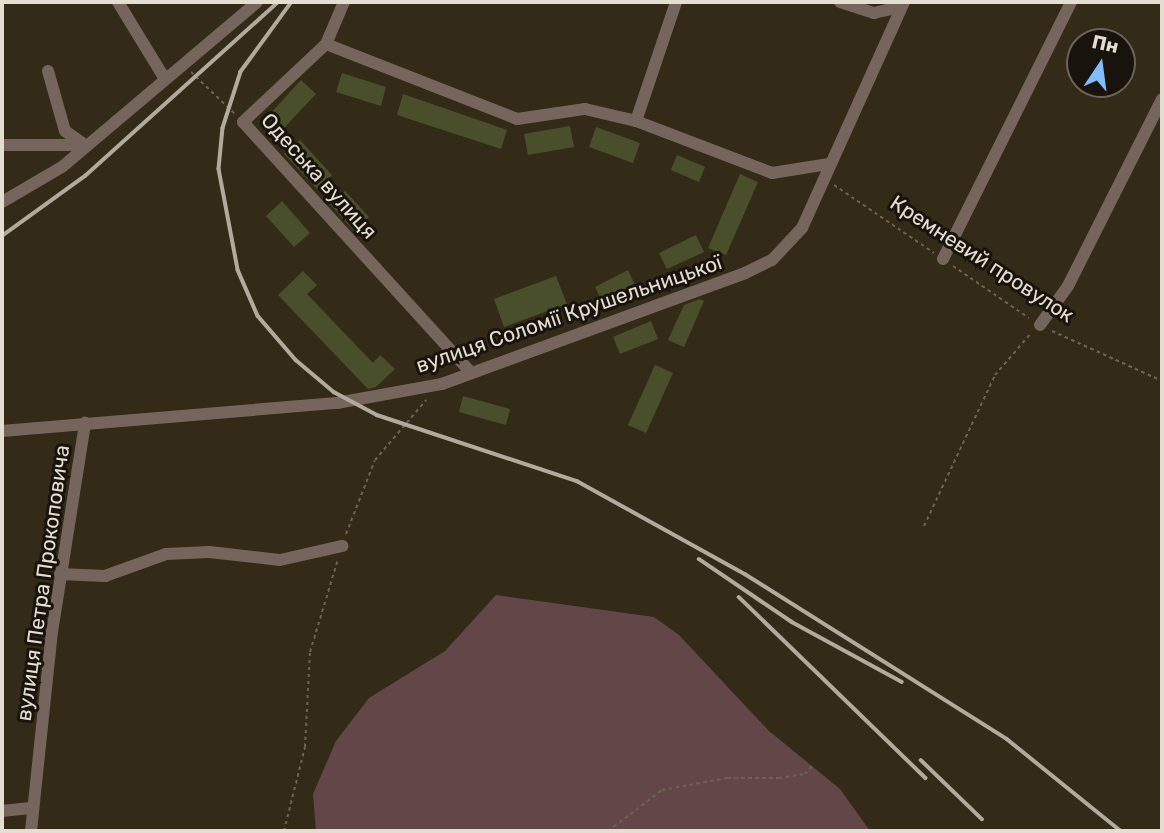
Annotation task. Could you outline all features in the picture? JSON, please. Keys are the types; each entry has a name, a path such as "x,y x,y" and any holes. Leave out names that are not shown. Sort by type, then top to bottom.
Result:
{"street":[{"path":"118,2 165,79"},
{"path":"2,202 62,167 257,2"},
{"name":"Одеська вулиця","path":"344,2 326,44 243,122 471,373"},
{"path":"636,121 676,2"},
{"path":"840,2 874,13 902,4"},
{"path":"943,259 1071,2"},
{"name":"вулиця Соломії Крушельницької","path":"2,431 337,403 442,384 772,260 802,228 902,4"},
{"path":"326,44 517,119 584,109 636,121 772,173 829,164"},
{"path":"48,71 65,131 85,145"},
{"path":"1040,326 1068,286 1162,99"},
{"path":"2,145 85,145"},
{"name":"вулиця Петра Прокоповича","path":"31,831 60,574 85,423"},
{"path":"60,574 105,576 166,554 209,552 280,560 342,546"},
{"path":"2,811 33,808"}],"path":[{"path":"183,64 243,122"},
{"name":"Кремневий провулок","path":"823,177 1040,326 1162,381"},
{"path":"924,526 995,375 1040,326"},
{"path":"284,831 305,747 310,652 342,546 375,460 442,384"},
{"path":"608,831 662,790 727,778 779,778 805,774 812,766"}],"shaded area":[{"path":"496,595 654,617 679,635 769,731 840,789 870,831 316,831 313,794 336,741 369,698 445,651"}],"building":[{"path":"342,73 386,87 381,106 336,92"},
{"path":"301,80 316,94 284,128 269,115"},
{"path":"403,94 507,130 501,149 397,115"},
{"path":"570,126 574,147 528,155 524,134"},
{"path":"596,127 640,143 633,163 589,147"},
{"path":"300,140 332,175 317,189 284,154"},
{"path":"677,155 705,167 699,182 671,170"},
{"path":"740,174 758,182 726,255 708,248"},
{"path":"345,191 369,217 354,231 330,204"},
{"path":"282,201 310,233 294,247 266,216"},
{"path":"696,235 704,252 667,269 659,253"},
{"path":"628,270 635,285 602,301 595,287"},
{"path":"303,271 317,285 307,294 373,363 380,355 395,369 376,387 368,389 278,295"},
{"path":"556,276 567,304 504,327 494,299"},
{"path":"700,299 704,301 684,347 668,340 684,305"},
{"path":"651,321 658,339 620,354 613,337"},
{"path":"655,365 673,373 646,433 628,425"},
{"path":"463,396 510,409 506,425 459,412"}],"railway":[{"path":"2,236 85,176 278,2"},
{"path":"292,2 241,72 223,128 219,169 238,270 258,316 296,360 334,392 377,415 577,481 745,574 1007,739 1121,831"},
{"path":"699,559 792,622 902,682"},
{"path":"739,597 926,778"},
{"path":"921,760 982,819"}]}
